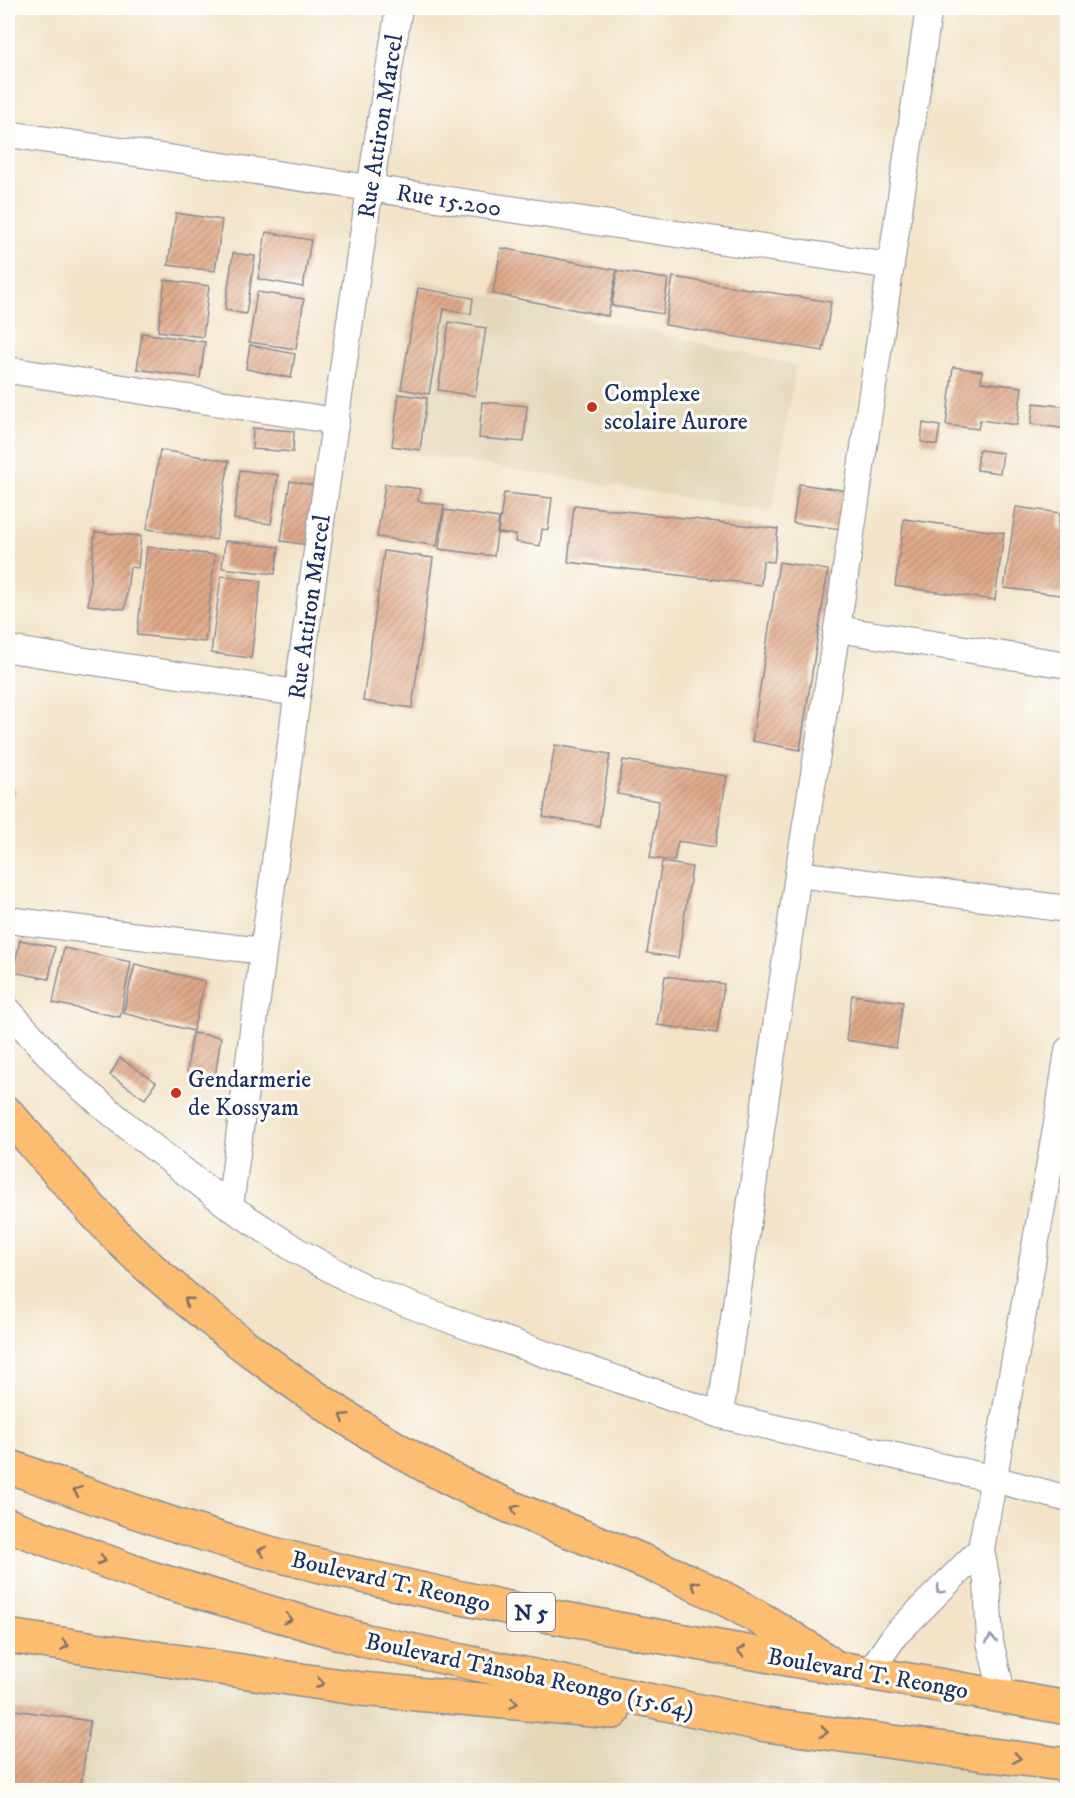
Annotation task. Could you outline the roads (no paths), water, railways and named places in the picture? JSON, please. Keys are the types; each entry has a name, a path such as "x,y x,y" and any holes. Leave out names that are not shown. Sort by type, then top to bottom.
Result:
{"highway":[{"path":"8,1114 111,1231 172,1288 241,1344 314,1397 381,1440 450,1478 511,1507 685,1579 790,1636 836,1667"},
{"name":"Boulevard T. Reongo","path":"8,1466 193,1530 357,1575 640,1634 1068,1707"},
{"name":"Boulevard Tânsoba Reongo (15.64)","path":"8,1525 148,1577 367,1641 766,1725 1068,1765"},
{"path":"8,1636 361,1689 766,1725"}],"street":[{"name":"Rue Attiron Marcel","path":"230,1207 297,693 369,188 399,8"},
{"path":"720,1415 798,874 837,629 929,8"},
{"name":"Rue 15.200","path":"8,134 891,266"},
{"path":"8,370 336,420"},
{"path":"837,629 1068,664"},
{"path":"8,649 297,693"},
{"path":"798,874 1068,909"},
{"path":"8,920 263,951"},
{"path":"8,1010 70,1078 139,1136 230,1207 296,1250 365,1288 485,1333 720,1415 994,1479 1068,1499"},
{"path":"1003,1696 990,1642 987,1582 981,1549 1062,1124 1068,1050"},
{"path":"869,1673 895,1635 981,1549"}],"place":[{"name":"Complexe scolaire Aurore","path":"592,407"},
{"name":"Gendarmerie de Kossyam","path":"176,1093"}]}
